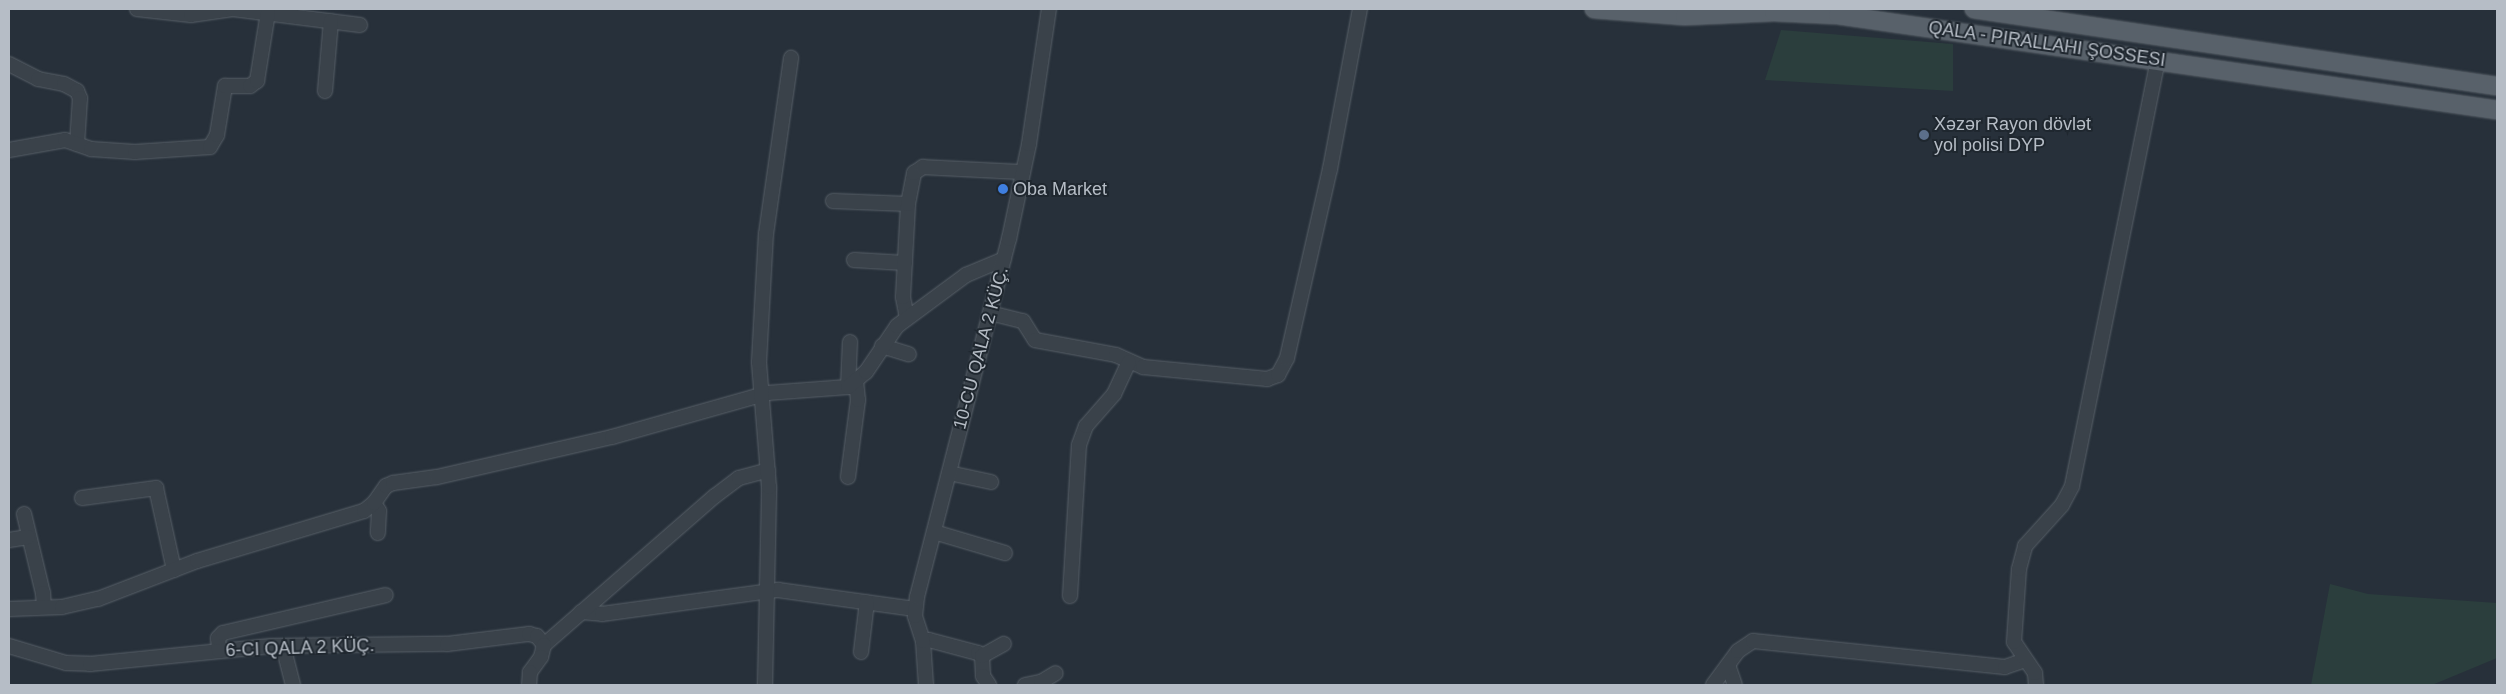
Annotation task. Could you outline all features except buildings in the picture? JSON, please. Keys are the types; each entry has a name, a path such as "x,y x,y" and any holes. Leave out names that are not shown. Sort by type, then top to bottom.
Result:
{"main road":[{"path":"1594,9 1685,16 1774,12 1838,15 2497,110"},
{"path":"1974,9 2497,86"}],"street":[{"path":"137,9 191,15 205,11 233,9 360,25"},
{"name":"10-CU QALA 2 KÜÇ.","path":"926,685 923,641 915,610 1004,259 1023,172 1049,9"},
{"path":"990,313 1023,321 1035,340 1116,355 1129,362 1152,368 1267,378 1283,370 1330,169 1360,9"},
{"path":"9,150 60,141 91,149 135,152 210,146 217,135 225,86 250,86 258,81 268,12"},
{"path":"325,91 331,22"},
{"path":"765,685 768,590 768,470 760,396 766,234 790,58"},
{"path":"2036,685 2035,673 2017,649 2013,634 2022,557 2032,537 2062,505 2072,486 2158,60"},
{"path":"9,64 38,79 64,84 78,91 80,98 76,144"},
{"path":"907,318 903,297 908,204 912,180 918,168 1023,172"},
{"path":"833,201 908,204"},
{"path":"9,609 71,606 98,599 174,570 364,511 374,503 386,486 393,483 437,477 612,437 760,396 852,384 907,318 966,275 1004,259"},
{"path":"854,260 904,263"},
{"path":"848,477 858,400 852,384 850,342"},
{"path":"882,346 909,354"},
{"path":"1070,596 1079,446 1086,426 1108,403 1129,362"},
{"path":"529,685 528,679 544,645 727,486 739,478 768,470"},
{"path":"949,472 991,482"},
{"path":"82,498 156,488 174,570"},
{"path":"374,503 380,511 378,533"},
{"path":"24,514 43,593 44,607"},
{"path":"934,532 1005,553"},
{"path":"9,540 28,537"},
{"path":"581,612 602,614 768,590 790,590 915,610"},
{"path":"219,651 218,638 223,632 386,595"},
{"path":"861,652 868,602"},
{"path":"9,646 78,664 283,646 447,644 529,634 537,636 544,645"},
{"path":"923,641 937,642 982,656 1004,644"},
{"path":"1713,685 1743,646 1753,641 2005,667 2025,660"},
{"path":"283,646 293,685"},
{"path":"982,656 983,676 989,685"},
{"path":"1728,665 1735,685"},
{"path":"1025,685 1041,682 1056,673"}],"green space":[{"path":"1781,30 1953,44 1953,91 1765,80"},
{"path":"2330,584 2368,594 2497,603 2497,658 2432,685 2311,685"}],"place":[{"name":"Xəzər Rayon dövlət yol polisi DYP","path":"1924,135"},
{"name":"Oba Market","path":"1003,189"}]}
